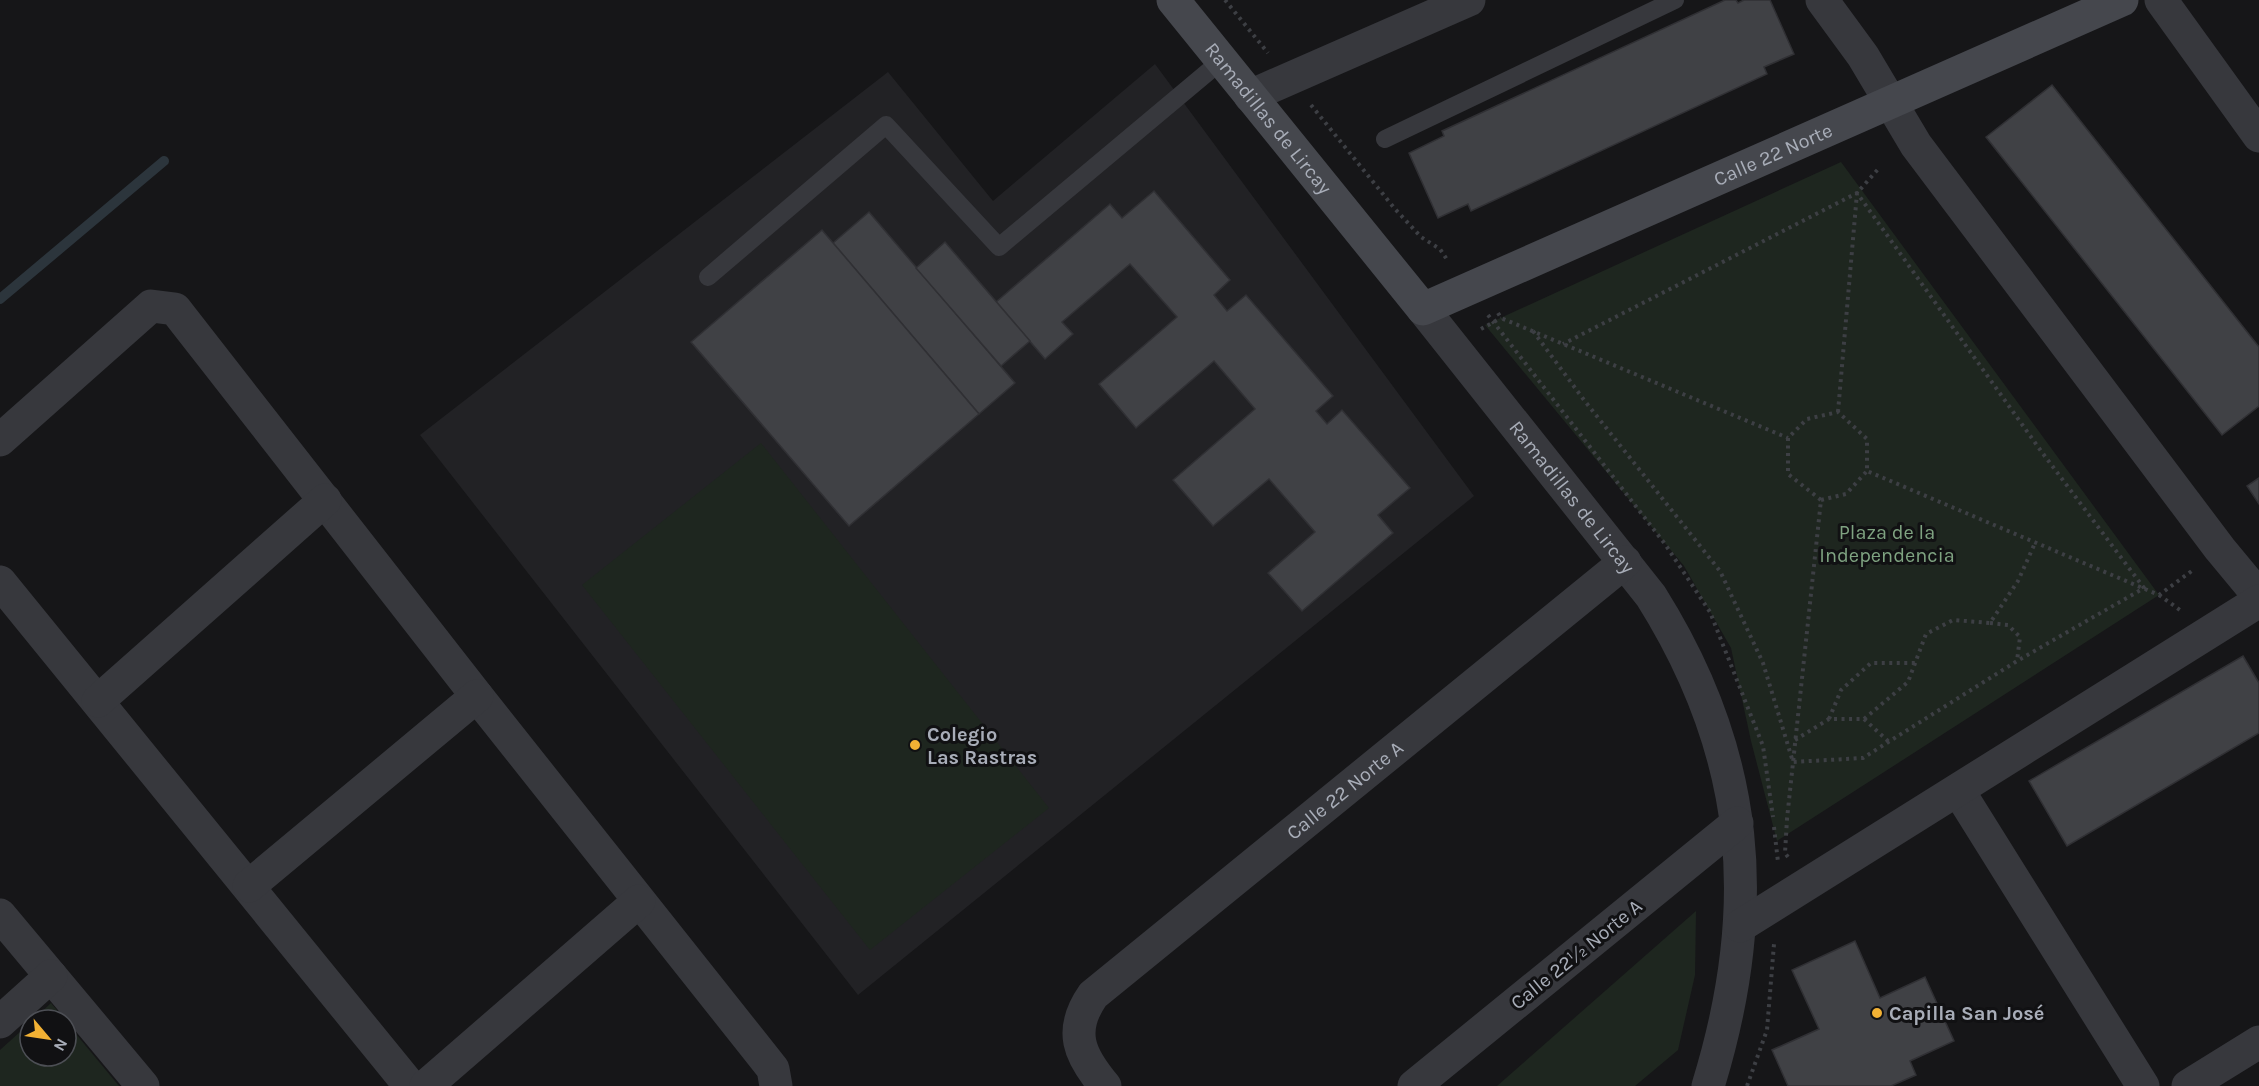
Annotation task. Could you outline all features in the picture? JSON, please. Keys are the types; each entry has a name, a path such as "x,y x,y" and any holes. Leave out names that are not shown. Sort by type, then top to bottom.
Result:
{"street":[{"name":"Ramadillas de Lircay","path":"1173,0 1625,562 1668,624 1694,671 1722,748 1737,823 1741,874 1740,926 1729,1010 1708,1086"},
{"path":"1250,96 1469,0"},
{"path":"1822,0 1863,56 1916,145 2220,549 2259,596"},
{"name":"Calle 22 Norte","path":"1423,309 2122,0"},
{"path":"2161,0 2259,136"},
{"path":"0,440 151,306 175,309 477,696 773,1069 776,1086"},
{"path":"98,701 325,500"},
{"name":"Calle 22 Norte A","path":"1105,1086 1085,1060 1080,1045 1079,1029 1086,1005 1093,995 1625,562"},
{"path":"0,582 410,1086"},
{"path":"1740,926 2259,602"},
{"path":"249,886 477,696"},
{"path":"1958,790 2143,1086"},
{"name":"Calle 22½ Norte A","path":"1414,1086 1737,823"},
{"path":"426,1086 639,901"},
{"path":"0,915 143,1086"},
{"path":"0,1022 51,976"},
{"path":"2188,1086 2259,1042"}],"lane":[{"path":"1385,139 1675,0"},
{"path":"708,277 886,125 999,247 1221,61"}],"path":[{"path":"1563,344 1857,194 1880,166"},
{"path":"1857,194 2041,451 2144,588"},
{"path":"1838,412 1857,194"},
{"path":"1479,284 1501,318 1788,438"},
{"path":"1533,331 1584,400 1720,571 1763,663 1793,762"},
{"path":"1821,500 1788,474 1788,438 1807,420 1838,412"},
{"path":"1821,500 1846,494 1867,471 1867,439 1838,412"},
{"path":"1867,471 2158,595 2220,549"},
{"path":"1805,886 1785,853 1821,500"},
{"path":"1990,623 2018,581 2035,543"},
{"path":"1793,762 1827,762 1863,758 2017,661 2144,588"},
{"path":"1795,740 1829,719 1864,719 1908,682 1926,634 1953,620 2008,625 2020,637 2017,661"},
{"path":"1829,719 1841,690 1871,663 1915,663"},
{"path":"1864,719 1889,742"}],"shaded area":[{"name":"Colegio Las Rastras","path":"1155,64 1474,496 858,995 420,435 888,72 993,201"}],"green space":[{"name":"Plaza de la Independencia","path":"1841,162 2159,595 1777,841 1751,741 1731,648 1684,566 1485,325"},
{"path":"761,443 1049,808 870,950 582,585"},
{"path":"1696,911 1695,975 1678,1050 1635,1086 1497,1086"},
{"path":"51,1003 55,1008 46,1008"},
{"path":"18,1034 18,1068 78,1068 78,1036 119,1086 0,1086 0,1050"}],"building":[{"path":"1725,0 1736,0 1738,3 1744,0 1770,0 1794,54 1764,67 1767,74 1471,211 1468,204 1438,218 1409,153 1444,136 1442,131"},
{"path":"2052,85 2259,347 2259,406 2222,435 1986,137"},
{"path":"1154,191 1230,280 1214,295 1227,311 1246,295 1333,396 1316,411 1327,424 1342,410 1410,488 1378,515 1393,533 1302,611 1268,573 1315,532 1269,479 1213,526 1173,480 1255,409 1214,361 1136,428 1099,384 1177,317 1130,264 1062,322 1073,334 1045,359 996,302 1110,204 1122,218"},
{"path":"869,212 1015,383 979,414 833,243"},
{"path":"822,230 979,414 849,526 691,342"},
{"path":"945,242 1030,341 1001,366 916,268"},
{"path":"2259,478 2259,504 2247,486"},
{"path":"2243,656 2259,683 2259,733 2067,846 2029,781"},
{"name":"Capilla San José","path":"1855,941 1880,998 1925,977 1954,1041 1910,1061 1916,1075 1891,1086 1788,1086 1772,1050 1819,1029 1792,970"}],"waterway":[{"path":"0,299 164,161"}],"place":[{"name":"Colegio Las Rastras","path":"915,745"},
{"name":"Capilla San José","path":"1877,1013"}]}
